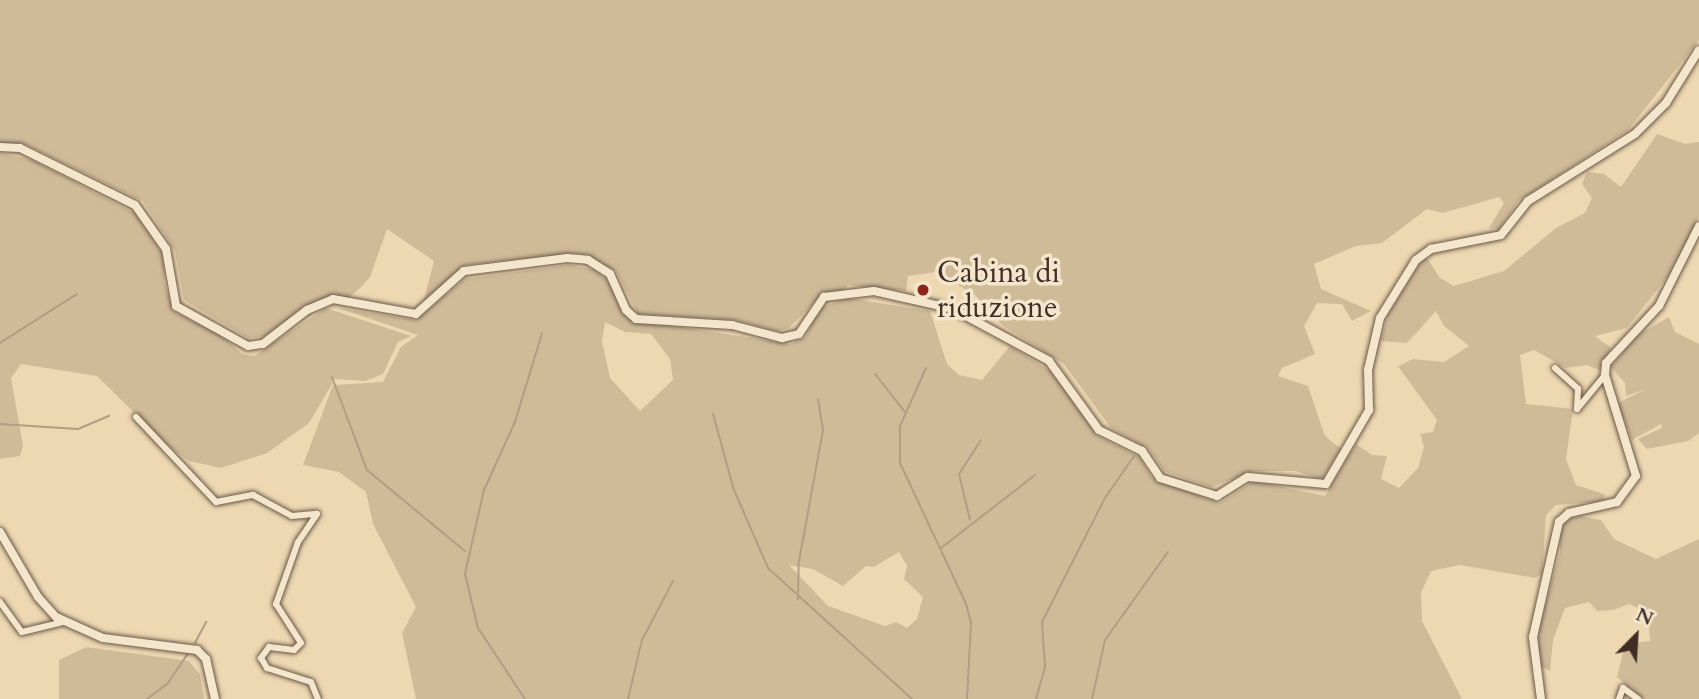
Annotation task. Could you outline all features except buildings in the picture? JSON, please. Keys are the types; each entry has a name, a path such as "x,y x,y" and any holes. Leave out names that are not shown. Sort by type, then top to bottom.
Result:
{"street":[{"path":"0,147 20,148 135,205 166,249 176,306 248,346 263,344 307,310 333,299 416,314 464,271 567,258 588,260 610,274 626,310 636,319 732,325 782,338 799,334 824,297 874,291 953,309 1049,361 1099,430 1142,451 1160,478 1217,496 1248,477 1326,484 1369,410 1368,370 1380,318 1416,260 1431,249 1501,235 1528,201 1635,134 1665,103 1699,50"},
{"path":"1556,368 1578,388 1577,409 1605,375 1615,350 1659,306 1699,226"},
{"path":"1542,699 1533,638 1559,522 1569,513 1617,502 1636,476 1605,375"},
{"path":"136,417 216,502 253,495 292,516 317,514 295,549 275,604 302,643 294,650 269,647 261,658 267,668 311,682 318,699"},
{"path":"0,532 38,597 65,623 81,631 188,646 206,660 215,699"},
{"path":"0,602 22,632 65,623"},
{"path":"1619,699 1623,688 1638,699"}],"shaded area":[{"path":"0,0 1699,0 1699,40 1628,130 1518,201 1499,229 1489,228 1504,203 1499,197 1443,213 1427,209 1382,243 1356,246 1314,264 1321,289 1371,311 1352,321 1342,304 1317,303 1304,326 1315,354 1282,368 1278,376 1308,386 1325,436 1341,449 1322,479 1295,471 1254,471 1211,487 1164,471 1148,448 1111,428 1064,364 1002,325 975,295 936,272 908,276 906,291 848,285 842,291 823,293 789,328 778,331 736,320 638,314 616,271 580,253 465,265 423,303 434,261 387,229 370,277 348,298 304,307 265,336 248,338 184,300 175,251 143,201 27,145 0,143"},
{"path":"1657,134 1685,144 1699,142 1699,217 1668,276 1627,328 1595,336 1611,348 1599,370 1587,365 1566,368 1534,350 1520,355 1526,404 1573,409 1566,459 1576,485 1604,494 1605,501 1556,505 1546,515 1542,574 1535,578 1460,565 1431,571 1421,593 1422,621 1462,699 416,699 402,633 416,607 373,524 366,492 339,472 303,465 333,385 383,382 401,347 418,335 338,308 416,320 465,279 569,265 595,270 609,282 628,319 790,344 806,337 818,309 847,298 930,311 947,364 959,375 982,380 1010,346 1055,374 1097,436 1140,458 1152,478 1220,503 1254,481 1325,496 1356,444 1372,455 1387,456 1381,479 1399,488 1418,468 1424,447 1420,434 1433,432 1437,420 1398,366 1413,359 1444,362 1469,346 1444,326 1436,311 1407,343 1381,341 1389,312 1425,255 1440,278 1454,286 1504,271 1556,228 1585,213 1592,198 1582,184 1587,172 1604,174 1621,187","holes":["605,322 625,332 651,334 670,359 673,380 640,411 610,378 602,341","899,552 907,566 904,579 923,597 917,619 907,628 896,622 885,626 828,606 789,565 813,569 843,586 866,566 874,567"]},
{"path":"0,153 32,160 136,214 165,258 164,282 174,312 221,335 242,354 254,356 326,308 411,336 398,342 383,374 365,381 335,379 309,423 267,453 221,468 189,461 166,444 97,376 21,364 11,378 23,445 20,456 0,459"},
{"path":"1669,317 1675,332 1699,344 1699,433 1688,441 1647,449 1638,439 1662,428 1661,424 1632,440 1618,403 1646,389 1626,396 1625,383 1611,367 1636,336"},
{"path":"1579,516 1601,520 1614,539 1656,559 1699,539 1699,699 1643,699 1617,677 1625,644 1650,641 1648,612 1629,604 1613,610 1597,611 1589,602 1565,608 1553,640 1550,671 1539,665 1539,628 1560,553 1560,532 1565,521"},
{"path":"86,647 189,661 200,674 204,699 59,699 59,660"}],"waterway":[{"path":"0,343 77,294"},
{"path":"525,699 478,628 465,574 484,490 515,422 542,333"},
{"path":"926,368 900,426 900,463 966,604 971,623 967,699"},
{"path":"875,374 905,412"},
{"path":"332,377 367,470 465,551"},
{"path":"798,600 799,561 823,430 818,399"},
{"path":"713,414 734,490 768,568 912,699"},
{"path":"0,424 78,429 109,416"},
{"path":"970,520 959,474 981,440"},
{"path":"1036,699 1045,667 1042,622 1105,498 1134,456"},
{"path":"941,548 1035,475"},
{"path":"1092,699 1105,640 1168,552"},
{"path":"628,699 642,640 673,581"},
{"path":"195,643 206,622"},
{"path":"147,699 168,683 188,653"}],"place":[{"name":"Cabina di riduzione","path":"923,290"}]}
